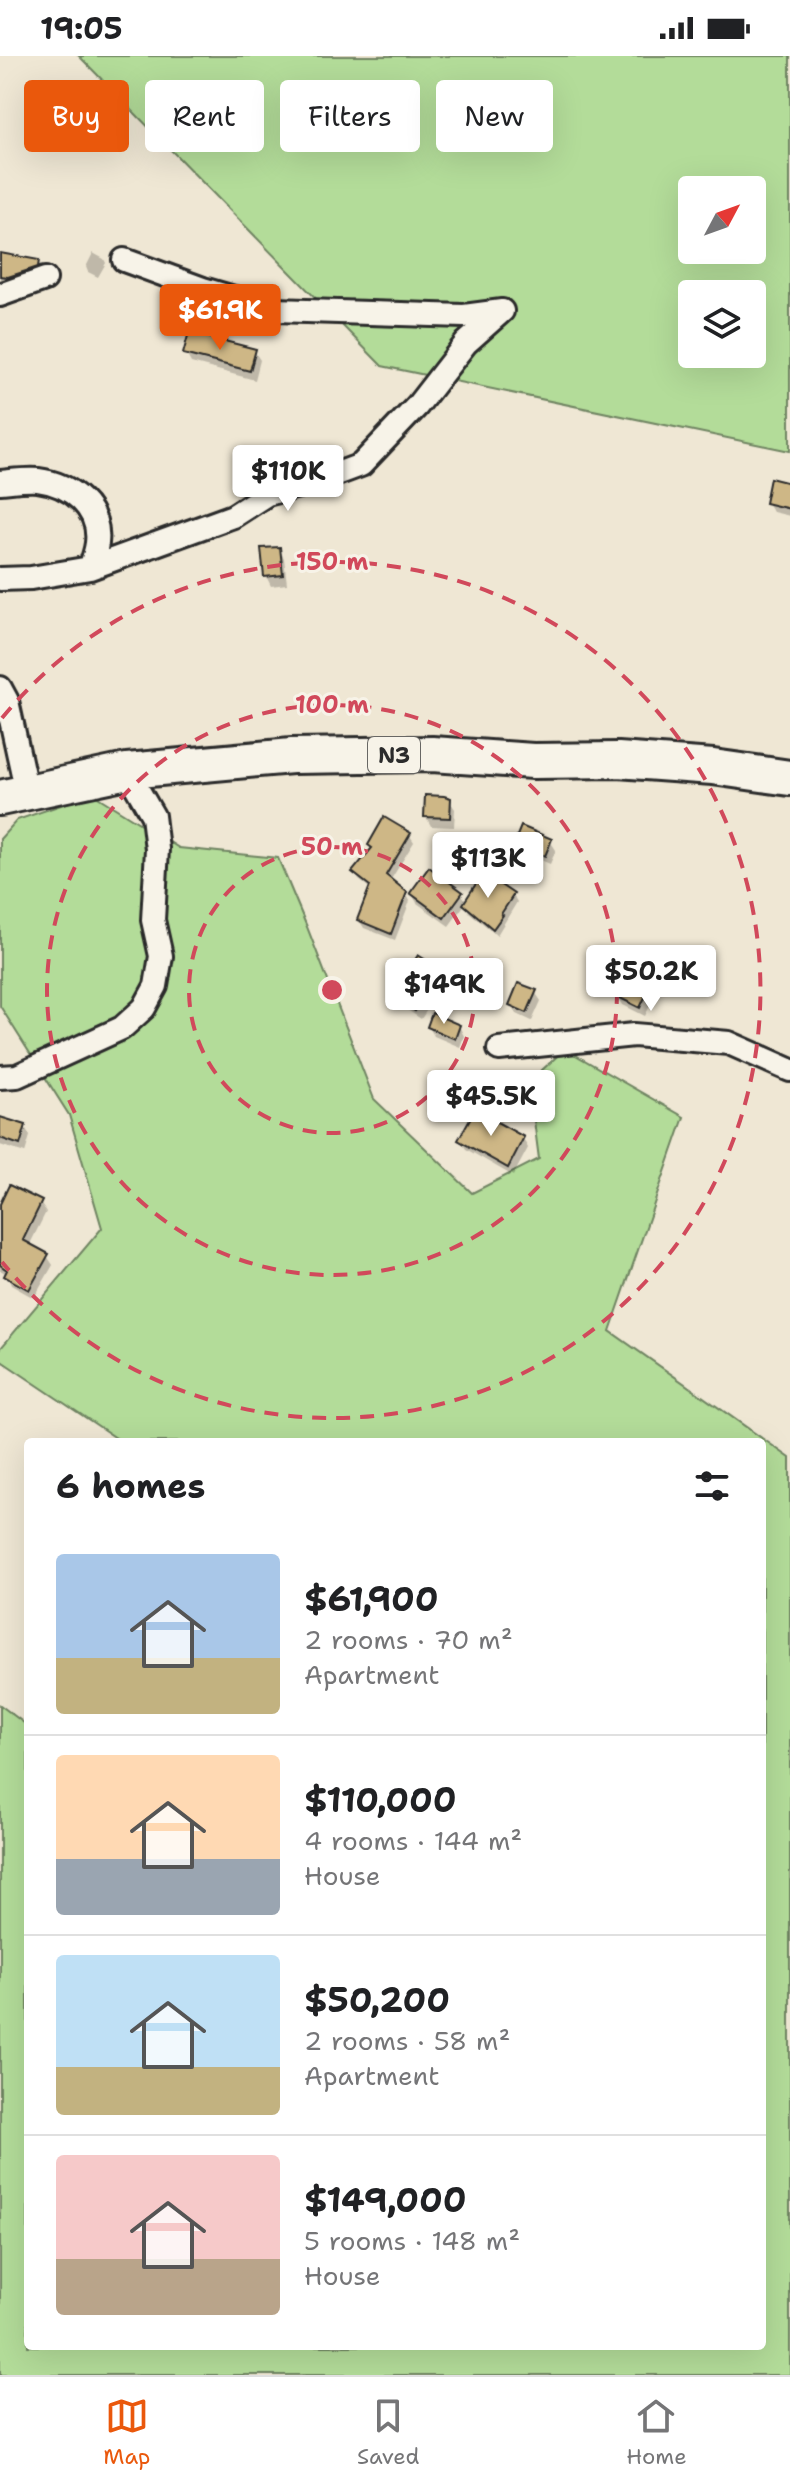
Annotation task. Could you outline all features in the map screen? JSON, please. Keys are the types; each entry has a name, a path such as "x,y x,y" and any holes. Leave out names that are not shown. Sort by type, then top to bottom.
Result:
{"main road":[{"name":"N3","path":"13,796 127,771 292,756 432,754 533,761 618,760 713,767 790,778"}],"street":[{"path":"0,579 31,578 90,568 233,516 267,494 318,481 361,465 417,406 466,343 502,311 464,316 275,310 203,289 124,260"},
{"path":"0,295 45,279"},
{"path":"0,482 39,480 68,488 81,499 95,521 97,542 90,568"},
{"path":"0,688 7,701 13,796"},
{"path":"0,1077 17,1076 122,1028 144,1008 156,986 161,956 153,920 156,838 153,816 127,771"},
{"path":"499,1049 634,1035 729,1043 790,1070"}],"green space":[{"path":"79,56 790,56 790,451 382,366 173,152 264,152 264,80 145,80 145,124 129,107 129,80 102,80"},
{"path":"93,794 179,848 278,858 374,1099 472,1193 539,1159 529,1082 565,1049 684,1117 610,1331 762,1438 116,1438 0,1360 0,1349 102,1228 69,1115 0,1006 0,839 17,820"},
{"path":"766,1441 790,1458 790,2375 0,2375 0,1705 24,1723 24,2350 766,2350"}],"building":[{"path":"0,253 39,260 38,267 8,277 0,276"},
{"path":"189,332 256,349 250,371 183,354"},
{"path":"770,478 790,483 790,509 765,503"},
{"path":"280,547 283,575 264,577 261,548"},
{"path":"425,795 451,798 450,818 424,817"},
{"path":"384,817 411,833 386,875 407,892 391,934 357,920 370,886 352,872 372,848 368,845"},
{"path":"521,826 552,839 545,856 514,843"},
{"path":"429,867 463,892 444,918 410,893"},
{"path":"483,873 514,894 493,929 463,904"},
{"path":"418,955 442,970 415,1011 392,996"},
{"path":"627,971 652,982 640,1008 616,996"},
{"path":"518,983 537,990 527,1013 509,1005"},
{"path":"432,1013 460,1025 455,1039 427,1027"},
{"path":"477,1106 497,1117 495,1121 524,1137 508,1168 458,1140"},
{"path":"0,1117 26,1125 20,1145 0,1138"},
{"path":"9,1185 42,1201 23,1240 49,1254 29,1290 4,1276 7,1270 0,1265 0,1204"}]}
